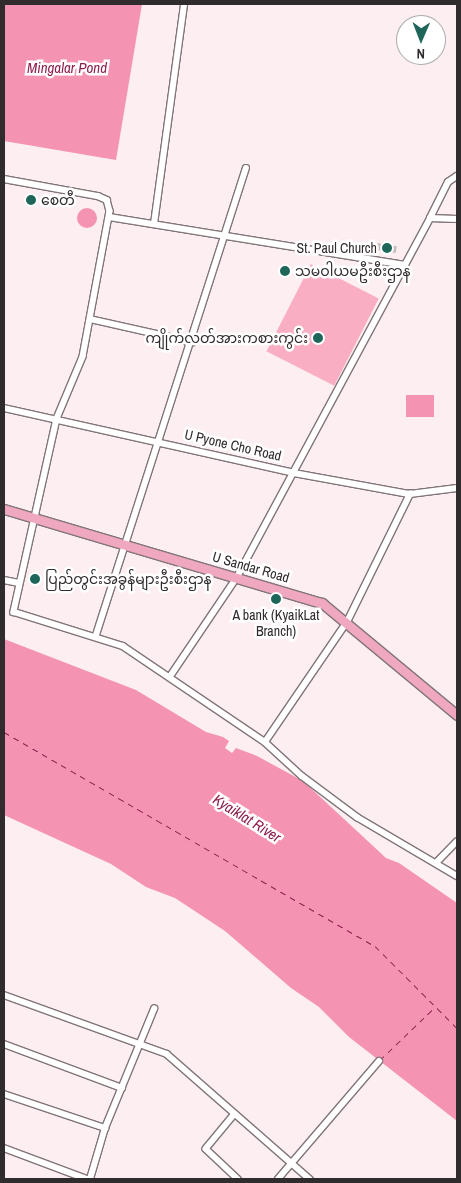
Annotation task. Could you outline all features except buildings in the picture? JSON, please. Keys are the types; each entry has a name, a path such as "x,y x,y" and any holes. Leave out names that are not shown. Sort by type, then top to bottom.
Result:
{"main road":[{"name":"U Sandar Road","path":"4,509 322,603 457,715"}],"street":[{"path":"154,224 184,4"},
{"path":"96,635 161,441 246,169"},
{"path":"171,675 237,577 448,182 457,176"},
{"path":"4,179 104,198 109,206 109,217 83,357 57,419 19,584 15,614 96,635 124,646 171,675 265,742 302,776 357,817 457,876"},
{"path":"109,217 404,265"},
{"path":"430,218 457,219"},
{"path":"90,320 192,342"},
{"name":"U Pyone Cho Road","path":"4,408 161,441 294,473 410,494 457,488"},
{"path":"265,742 347,622 410,494"},
{"path":"4,580 19,584"},
{"path":"436,863 457,841"},
{"path":"4,996 139,1042 167,1054 310,1179"},
{"path":"4,1148 88,1179 105,1128 154,1009"},
{"path":"4,1044 122,1088"},
{"path":"278,1179 379,1061"},
{"path":"4,1094 105,1128"},
{"path":"235,1114 206,1149 238,1179"}],"shaded area":[{"path":"311,264 379,299 334,386 267,351"}],"water":[{"name":"Mingalar Pond","path":"4,4 142,4 116,160 4,141"},
{"path":"87,208 94,211 97,218 94,225 87,228 80,225 77,218 80,211"},
{"path":"406,395 434,395 434,417 406,417"},
{"name":"Kyaiklat River","path":"4,639 136,690 206,732 223,737 229,741 225,748 232,753 236,748 257,756 303,781 386,858 399,863 457,903 457,1121 349,1037 319,1007 291,988 225,931 175,898 146,887 111,864 4,815"}],"ferry route":[{"path":"4,732 375,946 457,1028"},
{"path":"380,1060 435,1007"}],"place":[{"name":"စေတီ","path":"31,200"},
{"name":"St. Paul Church","path":"387,248"},
{"name":"သမဝါယမဦးစီးဌာန","path":"285,271"},
{"name":"ကျိုက်လတ်အားကစားကွင်း","path":"318,338"},
{"name":"ပြည်တွင်းအခွန်များဦးစီးဌာန","path":"35,579"},
{"name":"A bank (KyaikLat Branch)","path":"276,599"}]}
